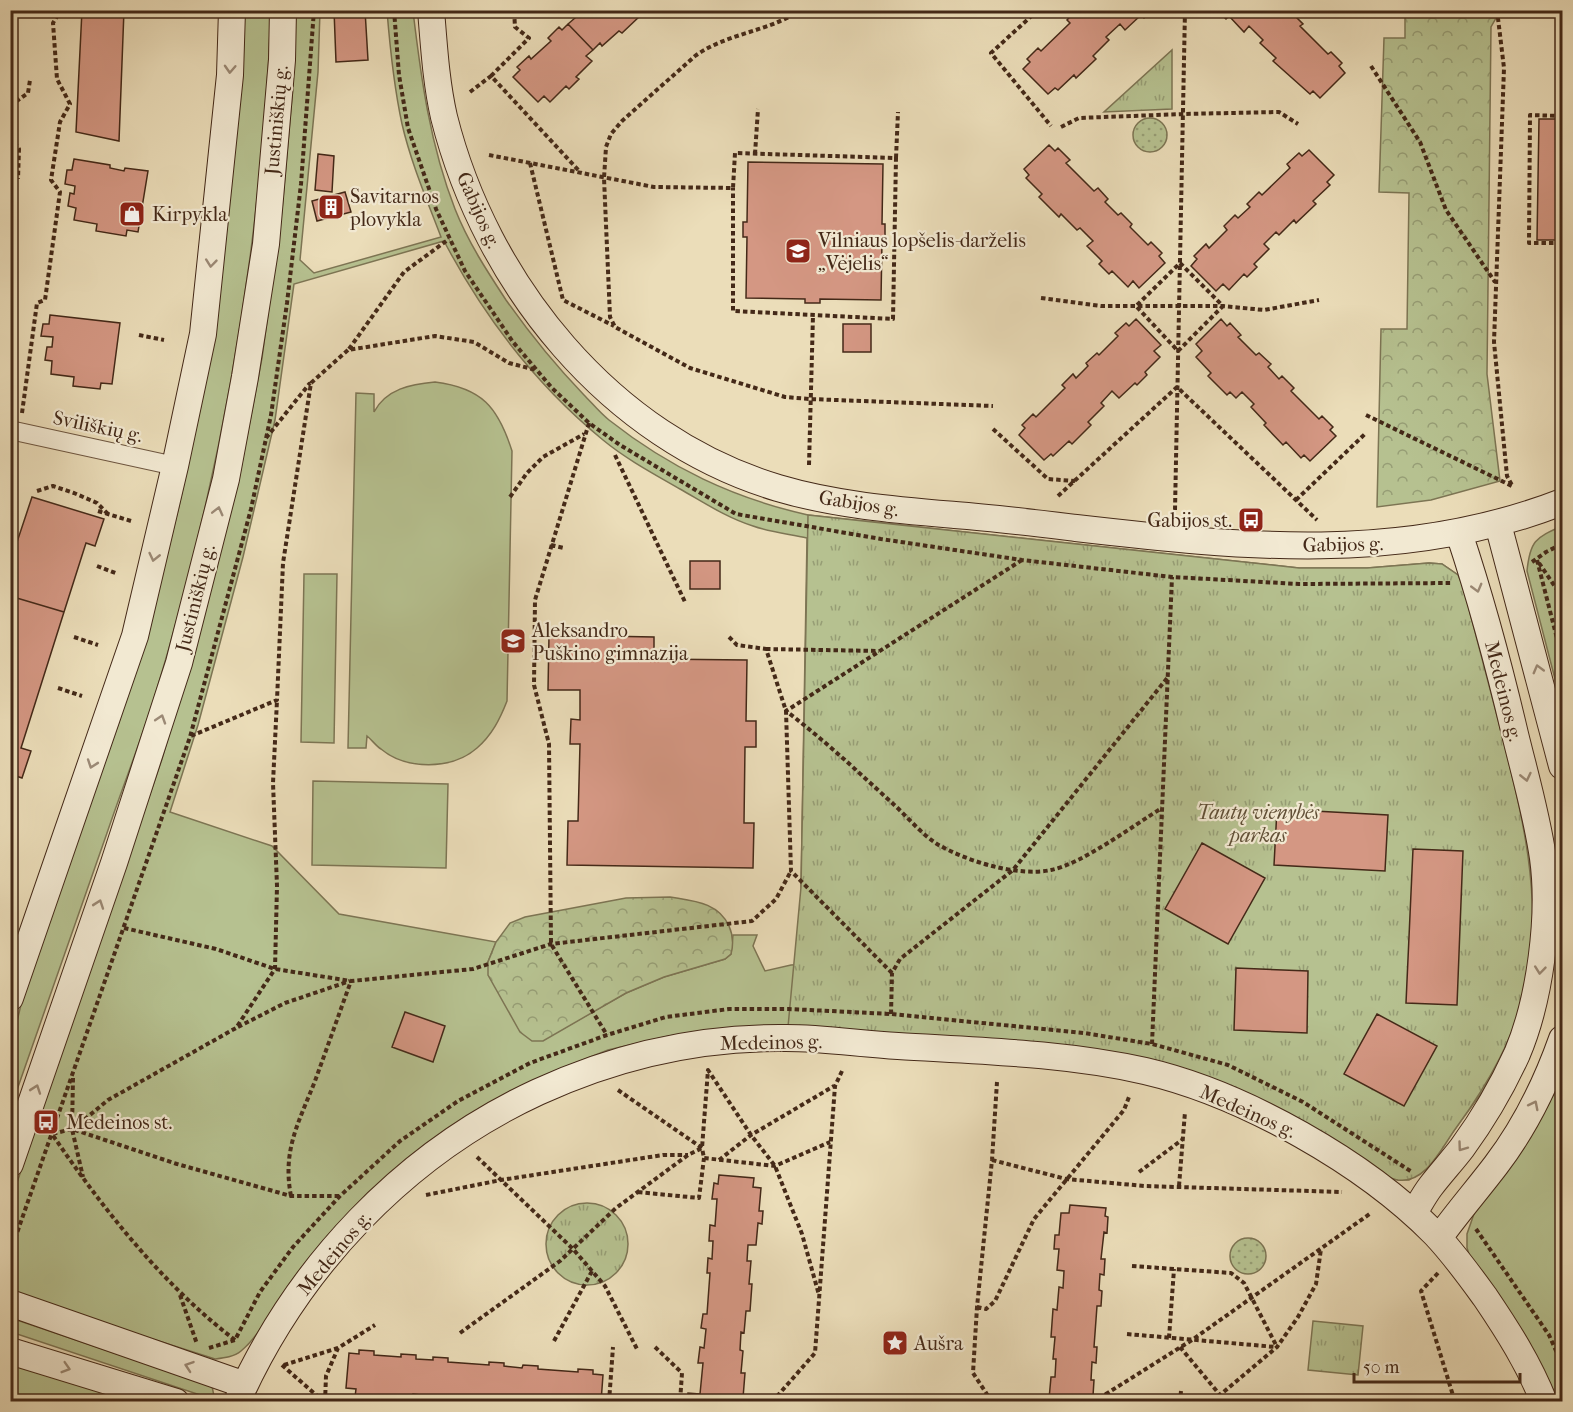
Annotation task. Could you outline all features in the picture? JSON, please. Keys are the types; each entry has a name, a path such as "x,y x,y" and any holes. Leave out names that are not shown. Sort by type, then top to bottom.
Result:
{"street":[{"path":"10,998 135,636 175,466 203,334 230,75 232,10"},
{"name":"Justiniškių g.","path":"10,1164 114,863 179,663 226,479 246,377 266,244 282,60 284,10"},
{"name":"Gabijos g.","path":"431,10 436,77 453,149 472,199 501,258 532,306 558,339 600,383 636,416 688,450 737,474 780,489 831,501 894,510 1005,519 1176,540 1280,545 1365,545 1406,542 1498,524 1563,502"},
{"name":"Sviliškių g.","path":"10,430 175,466"},
{"name":"Medeinos g.","path":"1498,524 1563,766"},
{"name":"Medeinos g.","path":"1414,1214 1430,1187 1462,1148 1503,1084 1529,1021 1539,980 1545,902 1543,859 1506,693 1474,579 1458,533"},
{"name":"Medeinos g.","path":"241,1393 290,1305 318,1268 372,1208 431,1156 499,1111 541,1091 629,1058 692,1045 788,1038 999,1052 1089,1061 1147,1071 1197,1087 1289,1128 1333,1154 1414,1214 1439,1238 1459,1260 1516,1344 1544,1401"},
{"path":"1439,1238 1497,1164 1528,1117 1551,1072 1563,1039"},
{"path":"10,1303 241,1393"},
{"path":"10,1350 176,1401"}],"path":[{"path":"24,403 37,303 45,300 60,192 51,180 60,122 70,104 57,79 53,23 61,10"},
{"path":"394,10 399,75 408,128 449,239 465,271 513,342 552,388 589,423 620,445 736,514 1022,560 1172,577 1299,584 1454,583 1474,579"},
{"path":"470,92 491,76 530,38 515,27 514,10"},
{"path":"615,327 610,317 604,178 606,147 611,134 622,121 695,56 722,40 780,22 801,10"},
{"path":"1038,10 991,53 1051,126"},
{"path":"1175,510 1185,10"},
{"path":"1366,415 1513,487 1507,476 1494,342 1503,68 1497,10"},
{"path":"1371,66 1420,142 1446,210 1496,283"},
{"path":"491,76 582,173"},
{"path":"10,106 28,93 30,80"},
{"path":"755,154 758,109"},
{"path":"896,158 735,153 733,311 893,319 898,112"},
{"path":"1061,127 1078,118 1279,112 1298,124"},
{"path":"1563,116 1530,115 1529,243 1563,243"},
{"path":"10,136 19,149 18,179"},
{"path":"489,155 654,187 733,188"},
{"path":"530,163 563,300 690,368 785,397 993,406"},
{"path":"266,439 310,383 348,350 404,272 449,239"},
{"path":"1136,306 1180,263"},
{"path":"1180,263 1223,306"},
{"path":"1041,298 1101,306 1223,306 1264,310 1319,300"},
{"path":"1136,306 1178,351"},
{"path":"1178,351 1223,306"},
{"path":"809,465 813,315"},
{"path":"139,335 164,340"},
{"path":"348,350 435,336 474,342 509,363 537,370"},
{"path":"236,1028 274,969 277,886 273,783 283,563 310,383"},
{"path":"1058,496 1177,387"},
{"path":"1177,387 1317,520"},
{"path":"589,423 535,600 534,685 549,744 551,944 607,1035"},
{"path":"993,429 1048,479 1075,481"},
{"path":"1296,500 1366,433"},
{"path":"510,497 527,472 543,457 585,434"},
{"path":"615,455 685,602"},
{"path":"37,491 53,486 97,503 108,514"},
{"path":"98,511 131,521"},
{"path":"551,545 564,548"},
{"path":"1512,570 1537,560 1546,552 1562,545"},
{"path":"786,711 1022,560"},
{"path":"1537,560 1563,597"},
{"path":"1537,560 1563,658"},
{"path":"97,566 118,574"},
{"path":"1152,1044 1172,577"},
{"path":"74,637 98,645"},
{"path":"729,637 736,645 766,649 880,651"},
{"path":"241,1343 180,1294 84,1181 52,1134 72,1130 108,1100 236,1028 285,1003 351,981 473,969 551,944 752,921 776,899 790,871 786,711 766,649"},
{"path":"891,1014 892,973 900,959 1013,870 1168,677"},
{"path":"58,687 82,696"},
{"path":"190,737 277,700"},
{"path":"786,711 820,737 935,843 973,860 1013,870 1033,872 1052,870 1072,863 1162,808"},
{"path":"790,871 892,973"},
{"path":"124,928 216,949 274,969 351,981"},
{"path":"291,1196 287,1176 294,1131 351,981"},
{"path":"203,1350 235,1340 260,1292 293,1247 340,1196 400,1141 458,1101 530,1063 607,1035 666,1017 729,1009 789,1009 891,1014 1084,1033 1152,1044 1228,1065 1303,1102 1414,1173 1430,1187"},
{"path":"638,1192 699,1198 704,1158 702,1148 708,1070 751,1135 775,1166 802,1234 819,1295"},
{"path":"772,1401 815,1353 835,1086 842,1071"},
{"path":"73,1075 72,1130 84,1181"},
{"path":"992,1401 973,1373 997,1082"},
{"path":"719,1160 751,1135 835,1086"},
{"path":"618,1090 702,1148"},
{"path":"977,1307 986,1309 996,1300 1034,1220 1124,1110 1129,1097"},
{"path":"1179,1186 1185,1112"},
{"path":"72,1130 177,1164 291,1196 340,1196"},
{"path":"1139,1172 1183,1138"},
{"path":"704,1158 775,1166 830,1142"},
{"path":"460,1333 560,1262 616,1208 688,1155 702,1148"},
{"path":"426,1195 501,1180 663,1155 688,1155"},
{"path":"477,1157 573,1249 605,1286 637,1348"},
{"path":"992,1160 1066,1179 1342,1192"},
{"path":"1458,1211 1475,1228 1537,1317 1563,1364"},
{"path":"1106,1401 1106,1394 1192,1340 1251,1296 1371,1214"},
{"path":"1180,1347 1220,1395 1277,1347 1298,1317 1316,1284 1321,1248"},
{"path":"1132,1266 1231,1273 1244,1283 1277,1347"},
{"path":"1169,1338 1174,1269"},
{"path":"554,1341 592,1271"},
{"path":"1435,1275 1422,1291 1455,1401"},
{"path":"180,1294 198,1347"},
{"path":"283,1365 338,1348 375,1325"},
{"path":"1127,1334 1277,1347"},
{"path":"609,1401 613,1347"},
{"path":"655,1347 682,1373 680,1401"},
{"path":"324,1401 326,1376 338,1348"},
{"path":"273,1361 283,1365 324,1401"},
{"path":"1180,1401 1181,1391"}],"green space":[{"path":"1453,10 1500,11 1491,27 1487,374 1500,481 1431,500 1377,507 1381,329 1407,329 1409,193 1379,192 1384,38 1405,38 1405,15 1449,15"},
{"path":"243,11 271,11 266,98 248,272 219,444 200,530 154,699 11,1107 11,1046 27,980 119,722 157,595 201,405"},
{"name":"Tautų vienybės parkas","path":"295,11 320,11 318,72 300,260 314,273 441,237 406,139 393,68 387,11 413,11 428,111 446,185 466,233 506,300 553,361 606,417 655,453 728,490 808,515 1299,568 1367,568 1442,564 1458,575 1529,853 1531,890 1505,1048 1482,1092 1425,1170 1409,1180 1398,1180 1212,1080 730,1028 669,1036 608,1050 550,1073 505,1096 346,1216 304,1264 253,1339 232,1356 215,1359 11,1292 11,1200 162,759 211,587 239,478 262,358 282,210 293,86","holes":["444,241 494,323 534,373 579,419 612,447 650,472 734,519 766,530 807,538 801,887 844,962 791,965 765,971 753,946 757,935 733,935 731,954 725,959 664,977 626,993 543,1040 488,962 496,942 339,914 272,846 170,812 198,725 243,557 275,420 294,284"]},
{"path":"1172,50 1172,109 1104,112"},
{"path":"1150,118 1162,123 1167,135 1162,147 1150,152 1138,147 1133,135 1138,123"},
{"path":"435,382 465,389 486,402 501,422 512,451 507,701 495,726 477,748 455,760 429,765 403,761 391,756 367,736 366,748 348,748 356,393 374,394 374,412 385,398 400,389"},
{"name":"Tautų vienybės parkas","path":"808,515 1299,568 1367,568 1442,564 1458,575 1463,586 1501,731 1523,824 1533,918 1527,982 1508,1040 1490,1077 1439,1154 1425,1170 1408,1180 1398,1180 1381,1175 1212,1080 788,1027 801,887"},
{"path":"1562,526 1562,706 1527,571 1532,547 1540,538"},
{"path":"304,574 337,574 334,743 301,742"},
{"path":"313,781 448,784 446,868 312,865"},
{"path":"670,897 704,904 718,912 729,926 733,943 731,954 725,959 664,977 626,993 543,1041 532,1041 520,1032 488,975 488,962 496,942 510,923 525,917 626,898"},
{"path":"1562,1074 1562,1401 1559,1401 1528,1341 1472,1263 1467,1248 1467,1234 1476,1208 1554,1094"},
{"path":"587,1203 603,1207 616,1215 624,1228 628,1244 624,1260 616,1273 603,1281 587,1285 571,1281 558,1273 550,1260 546,1244 550,1228 558,1215 571,1207"},
{"path":"1248,1238 1261,1243 1266,1256 1261,1269 1248,1274 1235,1269 1230,1256 1235,1243"},
{"path":"11,1318 212,1386 214,1396 209,1398 11,1332"},
{"path":"1313,1321 1363,1326 1358,1375 1308,1370"},
{"path":"10,1360 137,1401 11,1401"}],"building":[{"path":"82,10 124,10 119,141 76,132"},
{"path":"334,10 365,10 368,60 336,62"},
{"path":"576,10 640,10 638,12 641,15 622,33 619,31 602,46 600,43 593,50 568,24 575,18 572,14"},
{"path":"1076,10 1152,10 1144,18 1141,15 1125,30 1120,24 1106,37 1109,40 1093,56 1096,59 1076,78 1074,75 1058,90 1055,88 1048,94 1023,69 1030,62 1027,59 1038,48 1041,51 1070,23 1067,20"},
{"path":"1217,10 1285,10 1288,14 1291,12 1303,24 1300,26 1328,54 1331,52 1342,63 1339,66 1345,73 1320,98 1313,91 1310,94 1273,61 1276,58 1260,43 1263,40 1249,26 1244,32 1229,16 1226,19"},
{"path":"568,24 593,50 586,56 592,61 576,77 579,79 569,89 566,86 550,102 544,96 538,102 513,77 520,70 517,67 529,56 531,59 551,41 548,38 559,27 562,30"},
{"path":"10,29 16,29 17,73 10,74"},
{"path":"1539,119 1562,119 1562,240 1537,240"},
{"path":"1049,145 1055,151 1058,148 1070,160 1066,163 1094,191 1098,188 1108,199 1105,202 1118,215 1121,213 1132,224 1130,227 1148,245 1151,242 1162,253 1159,256 1165,263 1139,288 1133,281 1128,287 1112,271 1109,274 1099,264 1102,261 1087,246 1093,241 1080,228 1077,230 1061,214 1059,217 1039,197 1042,194 1026,178 1029,175 1024,169"},
{"path":"1309,150 1334,175 1327,182 1330,185 1313,201 1316,204 1296,223 1294,220 1279,235 1276,232 1264,244 1269,249 1254,264 1257,267 1247,277 1244,274 1229,290 1223,284 1216,291 1191,266 1197,259 1194,256 1206,244 1209,248 1227,230 1224,226 1235,215 1238,218 1250,207 1247,204 1259,192 1262,195 1290,168 1287,164 1299,153 1302,156"},
{"path":"318,154 334,156 332,192 315,190"},
{"path":"74,159 110,165 110,168 124,171 125,168 148,171 138,232 127,230 126,236 96,231 97,224 74,220 76,208 68,206 70,193 74,194 75,186 65,184 67,170 72,170"},
{"path":"748,162 883,164 882,224 885,224 885,240 882,240 881,300 820,299 820,303 805,303 805,299 746,298 747,237 743,237 743,222 747,222"},
{"name":"Savitarnos plovykla","path":"345,192 351,212 317,221 312,201"},
{"path":"50,315 120,323 112,384 101,383 100,389 73,386 74,377 51,374 52,361 45,360 47,347 52,347 53,337 41,336 43,324 49,324"},
{"path":"1136,319 1161,345 1154,351 1160,357 1145,372 1147,375 1137,385 1135,383 1119,398 1112,391 1101,403 1104,406 1088,422 1091,425 1072,444 1069,441 1053,456 1051,454 1044,460 1019,435 1025,428 1022,425 1033,414 1036,417 1065,388 1062,385 1073,374 1076,378 1088,366 1086,363 1097,353 1099,355 1118,336 1115,333 1126,323 1129,326"},
{"path":"1221,319 1227,326 1230,323 1241,335 1238,337 1256,355 1259,353 1271,364 1268,367 1279,379 1282,376 1294,388 1291,391 1319,419 1322,416 1333,427 1330,430 1336,436 1310,461 1304,455 1301,458 1286,442 1283,445 1264,425 1266,423 1251,407 1254,404 1242,392 1236,398 1230,392 1227,395 1208,376 1211,373 1196,357 1202,351 1196,344"},
{"path":"843,324 871,324 871,352 843,352"},
{"path":"32,497 104,519 95,546 86,543 64,612 10,596 10,563"},
{"path":"690,561 720,561 720,589 690,589"},
{"path":"10,596 64,612 21,748 31,751 22,778 10,774"},
{"name":"Aleksandro Puškino gimnazija","path":"549,635 654,637 654,659 747,660 746,721 756,721 756,747 745,747 744,823 754,823 753,868 567,865 568,821 578,821 580,744 570,744 571,719 580,720 580,690 548,690"},
{"path":"1277,809 1388,815 1385,871 1274,865"},
{"path":"1202,843 1265,878 1228,944 1165,909"},
{"path":"1413,849 1463,851 1457,1005 1406,1003"},
{"path":"1236,968 1308,971 1307,1033 1234,1030"},
{"path":"405,1012 445,1026 433,1062 392,1047"},
{"path":"1377,1014 1437,1046 1404,1106 1344,1074"},
{"path":"719,1175 754,1178 753,1187 761,1188 759,1211 763,1211 762,1224 758,1223 756,1245 748,1245 747,1261 751,1261 749,1284 752,1284 750,1311 746,1311 744,1333 741,1332 740,1350 743,1351 741,1373 745,1373 743,1398 748,1398 748,1402 687,1402 688,1393 700,1394 703,1363 698,1363 700,1347 704,1348 706,1329 701,1328 703,1314 707,1314 710,1273 707,1273 708,1258 712,1259 713,1241 709,1241 710,1225 715,1226 717,1199 712,1199 714,1183 718,1184"},
{"path":"1070,1205 1106,1208 1105,1216 1108,1217 1101,1259 1105,1259 1104,1275 1100,1274 1101,1306 1097,1306 1094,1347 1097,1347 1096,1363 1092,1362 1093,1396 1090,1396 1089,1402 1045,1402 1049,1399 1051,1377 1055,1377 1056,1359 1053,1359 1055,1337 1051,1337 1053,1309 1057,1310 1059,1287 1063,1288 1064,1271 1057,1270 1059,1249 1054,1249 1055,1235 1059,1235 1061,1213 1069,1213"},
{"path":"359,1350 374,1351 374,1355 401,1357 401,1354 416,1355 416,1359 448,1358 448,1362 489,1365 489,1362 504,1363 504,1366 522,1368 523,1365 538,1366 538,1369 578,1372 578,1369 593,1370 593,1374 603,1375 601,1402 451,1402 413,1394 412,1401 390,1399 390,1402 377,1402 378,1399 355,1397 356,1389 346,1388 349,1353 359,1354"}],"place":[{"name":"Savitarnos plovykla","path":"331,207"},
{"name":"Kirpykla","path":"132,214"},
{"name":"Vilniaus lopšelis-darželis „Vėjelis“","path":"798,251"},
{"name":"Gabijos st.","path":"1251,520"},
{"name":"Aleksandro Puškino gimnazija","path":"513,641"},
{"name":"Medeinos st.","path":"46,1122"},
{"name":"Aušra","path":"895,1343"}]}
